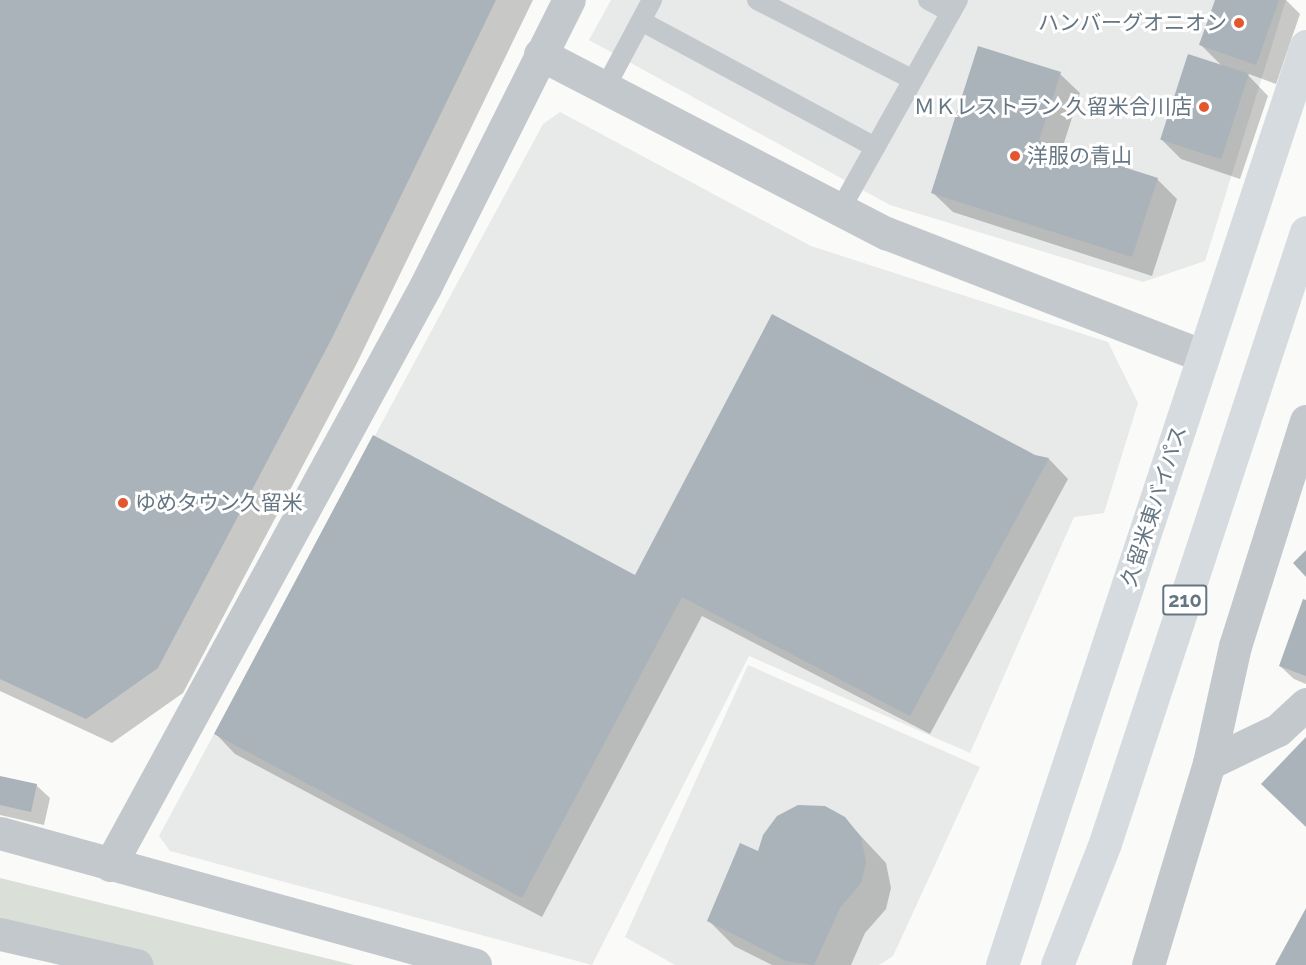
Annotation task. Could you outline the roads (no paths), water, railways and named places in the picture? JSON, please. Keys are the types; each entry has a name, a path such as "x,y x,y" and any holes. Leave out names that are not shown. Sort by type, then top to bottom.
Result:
{"highway":[{"name":"久留米東バイパス","path":"1002,965 1050,828 1306,46"},
{"name":"210","path":"1057,965 1105,843 1306,232"}],"street":[{"path":"110,864 425,287 569,0"},
{"path":"540,54 886,233 1203,356"},
{"path":"1148,965 1209,764 1235,645 1306,422"},
{"path":"1209,764 1278,730 1306,704"},
{"path":"0,833 475,965"},
{"path":"0,934 137,965"}],"lane":[{"path":"605,88 652,0"},
{"path":"757,0 913,80"},
{"path":"840,210 954,6 928,0"},
{"path":"641,21 875,147"}],"place":[{"name":"ハンバーグオニオン","path":"1239,23"},
{"name":"ＭＫレストラン 久留米合川店","path":"1204,107"},
{"name":"洋服の青山","path":"1015,156"},
{"name":"ゆめタウン久留米","path":"123,503"}]}
